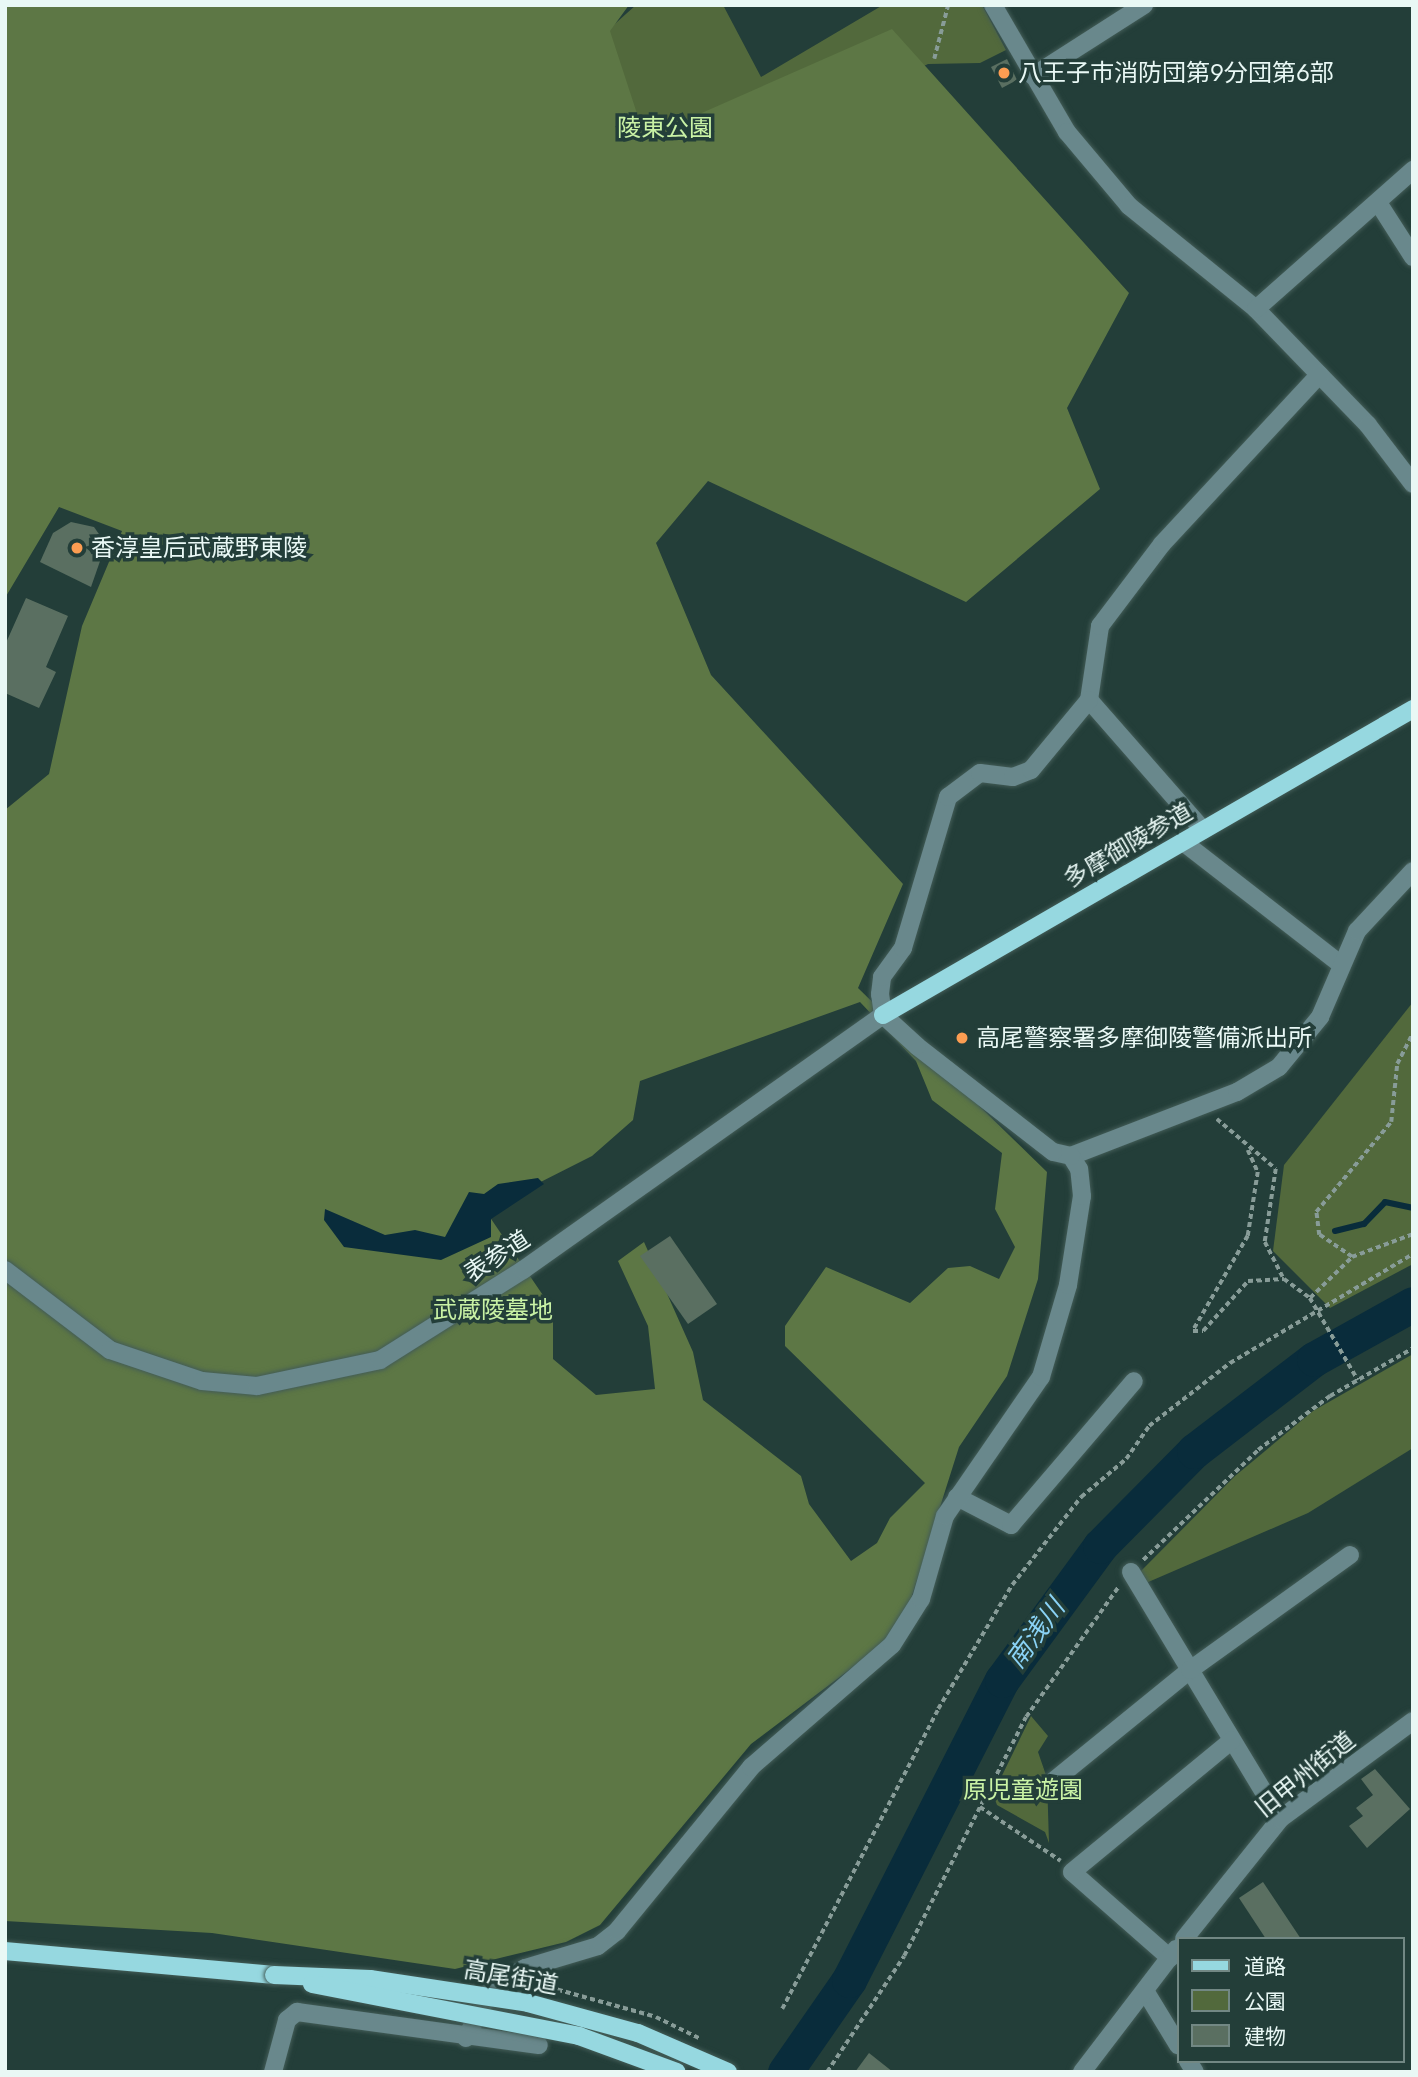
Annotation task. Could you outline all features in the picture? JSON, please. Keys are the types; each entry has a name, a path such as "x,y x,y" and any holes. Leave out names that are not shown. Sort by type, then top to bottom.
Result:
{"main road":[{"name":"多摩御陵参道","path":"877,1020 1413,709"},
{"name":"高尾街道","path":"5,1951 274,1975 370,1979 551,2008 638,2033 728,2072"},
{"name":"高尾街道","path":"274,1975 579,2036 677,2072"}],"street":[{"path":"993,5 1067,132 1129,206 1256,309 1319,375 1413,484"},
{"path":"1033,76 1144,5"},
{"path":"1256,309 1379,204 1413,170"},
{"path":"1379,204 1413,257"},
{"path":"1319,375 1162,544 1100,626 1089,700 1031,770 1013,777 980,773 948,797 903,948 882,977 877,1020 1044,1145 1071,1157 1259,1080 1290,1057 1320,1017 1339,962 1357,931 1413,871"},
{"path":"1089,700 1203,830"},
{"path":"1183,842 1339,962"},
{"name":"表参道","path":"5,1270 110,1350 202,1381 257,1386 380,1360 523,1270 877,1020"},
{"path":"466,2038 492,1987 525,1968 598,1946 617,1931 751,1767 881,1658 921,1599 941,1528 957,1497 1026,1405 1055,1340 1082,1196 1071,1157"},
{"path":"957,1497 1011,1525 1134,1381"},
{"path":"1051,1783 1190,1670 1350,1555"},
{"path":"1131,1572 1280,1819"},
{"name":"旧甲州街道","path":"1186,1937 1280,1819 1413,1721"},
{"path":"1082,2072 1147,1994 1174,1952 1072,1872 1232,1740"},
{"path":"1147,1994 1176,2042"},
{"path":"275,2071 287,2020 298,2012 466,2038 538,2045"}],"path":[{"path":"934,59 948,5"},
{"path":"1352,1257 1319,1235 1316,1212 1391,1122 1397,1064 1413,1032"},
{"path":"1205,1104 1248,1150 1276,1169 1265,1242 1283,1279 1310,1298 1359,1380"},
{"path":"1248,1150 1258,1172 1248,1236 1193,1331 1203,1331 1248,1281 1283,1279"},
{"path":"1310,1298 1352,1257 1413,1234"},
{"path":"782,2009 925,1732 1012,1585 1081,1497 1126,1459 1149,1426 1316,1309 1413,1254"},
{"path":"827,2072 890,1980 1038,1697 1131,1572 1258,1450 1359,1380 1413,1348"},
{"path":"981,1807 1072,1872"}],"green space":[{"name":"武蔵陵墓地","path":"5,5 629,5 610,31 645,138 892,29 1129,293 1067,408 1100,489 966,602 708,481 656,543 711,675 903,884 858,988 1047,1172 1038,1279 1007,1376 959,1447 909,1605 890,1639 751,1744 600,1925 566,1942 455,1969 212,1933 5,1921 5,810 49,774 82,626 122,531 59,507 5,598","holes":["860,1002 916,1061 932,1100 1002,1153 995,1209 1015,1247 999,1279 970,1266 948,1268 910,1303 826,1267 785,1326 785,1346 925,1483 890,1518 877,1543 851,1561 809,1504 801,1476 703,1400 693,1352 644,1242 618,1261 648,1326 655,1389 596,1395 553,1359 553,1310 485,1210 592,1156 633,1120 640,1081"]},
{"name":"陵東公園","path":"636,5 723,5 761,77 883,5 982,5 1006,50 980,63 928,64 842,106 791,224 542,89"},
{"path":"1413,1002 1413,1264 1330,1308 1273,1251 1284,1165"},
{"path":"1413,1354 1413,1448 1308,1513 1146,1583 1140,1572 1235,1476 1313,1411"},
{"name":"原児童遊園","path":"1031,1716 1048,1736 1038,1752 1047,1778 1049,1843 1045,1832 997,1805 993,1794"}],"water":[{"path":"538,1178 544,1184 491,1219 491,1237 441,1260 344,1247 324,1220 325,1209 385,1235 415,1230 445,1237 469,1192 484,1194 498,1184"}],"building":[{"name":"八王子市消防団第９分団第６部","path":"1007,59 1017,80 1002,88 991,67"},
{"path":"71,522 94,527 106,544 91,587 40,562 53,533"},
{"path":"26,598 68,616 46,667 56,672 39,708 5,693 5,645"},
{"path":"670,1236 717,1304 688,1324 640,1256"},
{"path":"1375,1769 1410,1809 1367,1848 1349,1826 1363,1816 1356,1808 1373,1795 1361,1779"},
{"path":"1263,1882 1300,1937 1265,1937 1239,1898"},
{"path":"869,2053 893,2072 855,2072"}],"waterway":[{"path":"1335,1231 1364,1224 1385,1202 1413,1208"},
{"name":"南浅川","path":"785,2072 849,1980 1002,1680 1100,1546 1194,1451 1314,1359 1413,1304"}],"place":[{"name":"八王子市消防団第９分団第６部","path":"1004,73"},
{"name":"香淳皇后武蔵野東陵","path":"77,548"},
{"name":"高尾警察署多摩御陵警備派出所","path":"962,1038"}]}
